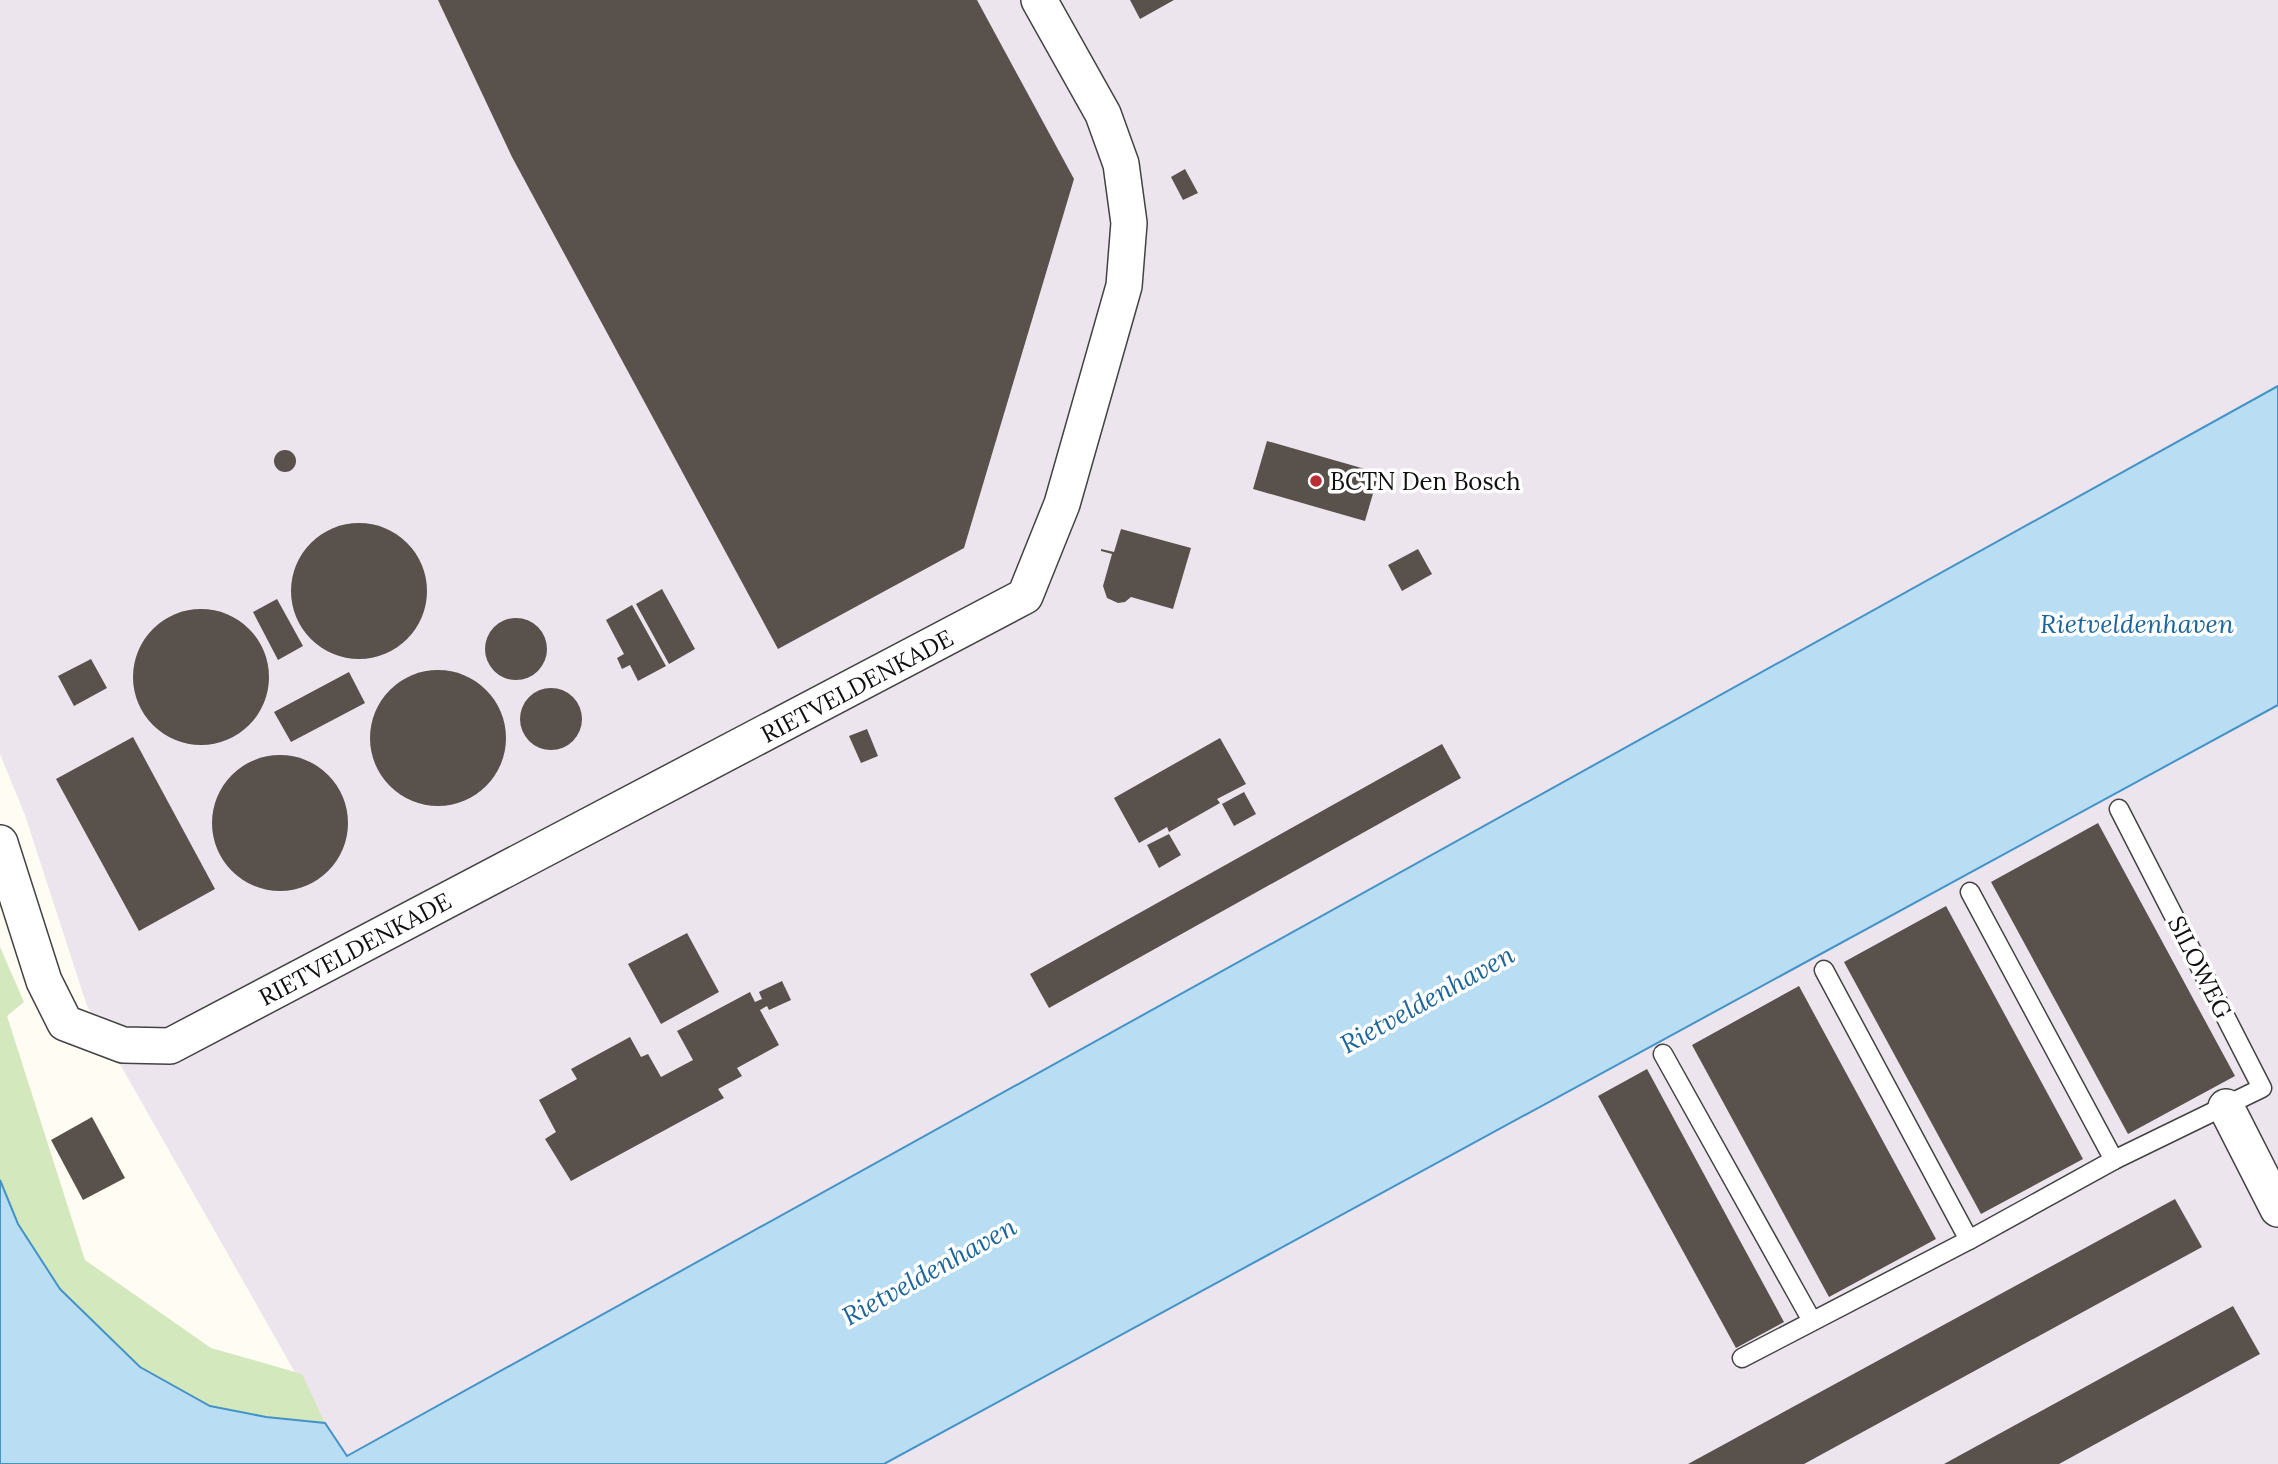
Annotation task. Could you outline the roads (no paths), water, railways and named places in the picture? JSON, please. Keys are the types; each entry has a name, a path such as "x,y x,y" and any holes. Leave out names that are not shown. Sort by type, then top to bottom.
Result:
{"street":[{"name":"RIETVELDENKADE","path":"0,843 44,981 65,1023 123,1045 170,1046 1025,596 1062,504 1124,286 1129,223 1121,164 1103,114 1039,0"},
{"path":"2225,1107 2278,1209"}],"lane":[{"name":"SILOWEG","path":"1742,1358 1969,1240 2114,1160 2262,1088 2119,809"},
{"path":"1970,892 2114,1160"},
{"path":"1824,970 1969,1240"},
{"path":"1663,1054 1812,1321"}],"water":[{"name":"Rietveldenhaven","path":"2278,386 2278,705 884,1464 0,1464 0,1180 18,1224 60,1289 140,1367 210,1406 266,1417 325,1423 347,1456"}],"place":[{"name":"BCTN Den Bosch","path":"1316,481"}]}
